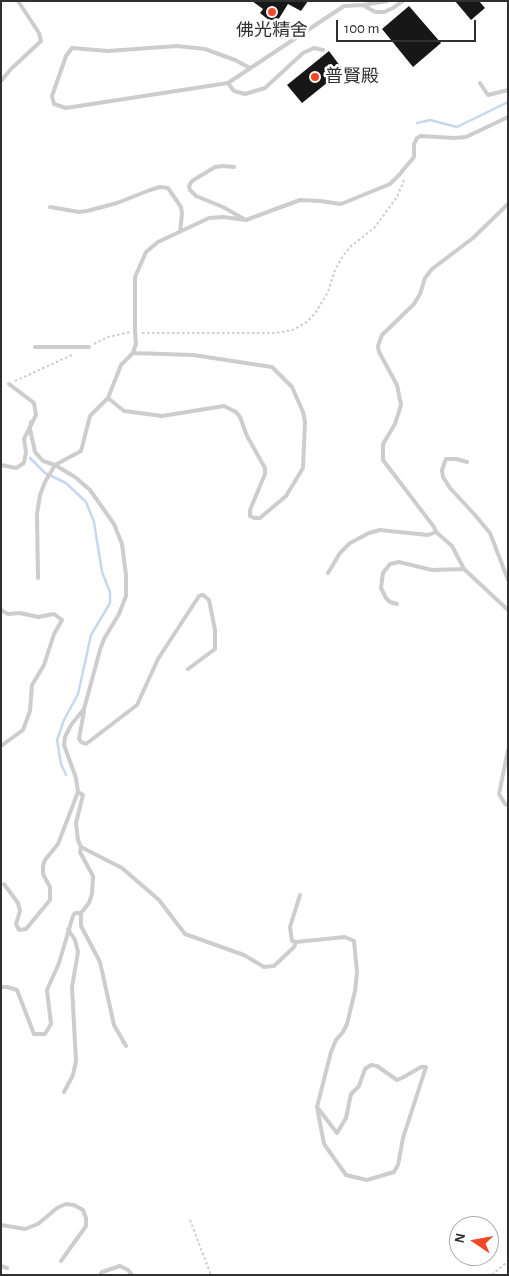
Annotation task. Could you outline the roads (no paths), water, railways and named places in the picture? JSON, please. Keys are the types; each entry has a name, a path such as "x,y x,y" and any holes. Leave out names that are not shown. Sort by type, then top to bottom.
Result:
{"lane":[{"path":"1,81 41,40 39,33 18,1"},
{"path":"250,68 235,60 205,50 177,46 108,51 72,48 66,56 52,96 54,104 66,108 228,83 344,6 387,1"},
{"path":"363,5 375,12 384,12 403,1"},
{"path":"228,83 234,91 245,94 265,88 303,53 314,48 323,50"},
{"path":"480,83 488,95 508,90"},
{"path":"38,578 37,514 40,496 51,470 56,465 72,458 81,451 90,416 108,398 121,365 133,353 136,344 135,277 146,252 158,242 209,218 223,217 246,220 300,200 320,200 340,204 390,184 414,156 414,144 417,138 422,136 466,137 508,117"},
{"path":"234,167 215,167 189,186 196,196 223,207 246,220"},
{"path":"50,207 79,212 87,211 117,203 160,187 168,188 181,207 180,232"},
{"path":"508,204 473,238 432,269 425,278 420,294 414,304 382,335 378,346 379,352 397,385 401,405 395,424 383,444 383,460 436,532 452,546 464,569 508,610"},
{"path":"35,347 89,348"},
{"path":"108,398 124,411 162,416 224,406 236,412 265,468 265,474 250,510 250,516 254,518 260,518 286,496 303,468 305,422 303,412 292,388 272,368 194,354 133,353"},
{"path":"1,465 16,468 24,464 26,452 24,439 36,414 34,403 8,384"},
{"path":"31,422 30,429 35,452 43,461 56,465 75,477 90,490 114,524 122,544 126,575 126,596 119,614 104,639 100,650 84,709 79,739 86,744 137,705 158,659 199,596 204,594 209,600 216,630 215,649 188,669"},
{"path":"467,462 446,459 442,470 443,476 450,488 490,533 508,580"},
{"path":"328,573 340,553 350,544 369,533 380,530 428,535 436,532"},
{"path":"397,604 390,602 386,598 381,588 383,573 390,564 400,562 432,570 464,569"},
{"path":"1,610 8,614 20,613 38,618 54,614 62,620 54,634 44,665 32,685 30,711 23,730 1,746"},
{"path":"4,884 18,903 20,910 16,924 19,930 26,930 50,900 50,887 43,874 43,866 58,844 78,792 76,778 64,745 64,737 70,725 84,709"},
{"path":"508,750 499,794 505,804 508,805"},
{"path":"78,792 83,795 76,823 78,840 81,847 80,852 92,876 92,894 89,903 82,913 81,926 100,962 114,1025 126,1046"},
{"path":"81,847 122,868 158,900 185,934 244,955 264,968 274,966 294,947 296,942"},
{"path":"300,896 290,927 292,941 345,938 354,941 357,972 355,990 347,1024 336,1040 331,1052 317,1107 324,1144 346,1175 367,1180 394,1172 398,1165 403,1138 426,1067 421,1067 396,1080 376,1066 365,1069 359,1086 351,1094 346,1118 337,1134 317,1107"},
{"path":"1,987 17,990 34,1034 45,1034 51,1024 47,990 59,963 68,929 75,913 82,913"},
{"path":"64,1092 73,1075 76,1061 72,987 78,952 75,940 68,929"},
{"path":"1,1225 25,1229 38,1224 57,1208 66,1204 74,1205 83,1210 86,1226 61,1261"},
{"path":"1,1266 7,1268"},
{"path":"100,1275 102,1272 120,1266 128,1270 132,1275"}],"waterway":[{"path":"417,123 430,120 457,127 508,102"},
{"path":"30,458 45,473 66,483 86,502 94,522 102,572 110,592 110,603 91,635 78,694 64,720 57,740 61,764 66,775"}],"place":[{"name":"佛光精舍","path":"272,12"},
{"name":"普賢殿","path":"315,77"}]}
